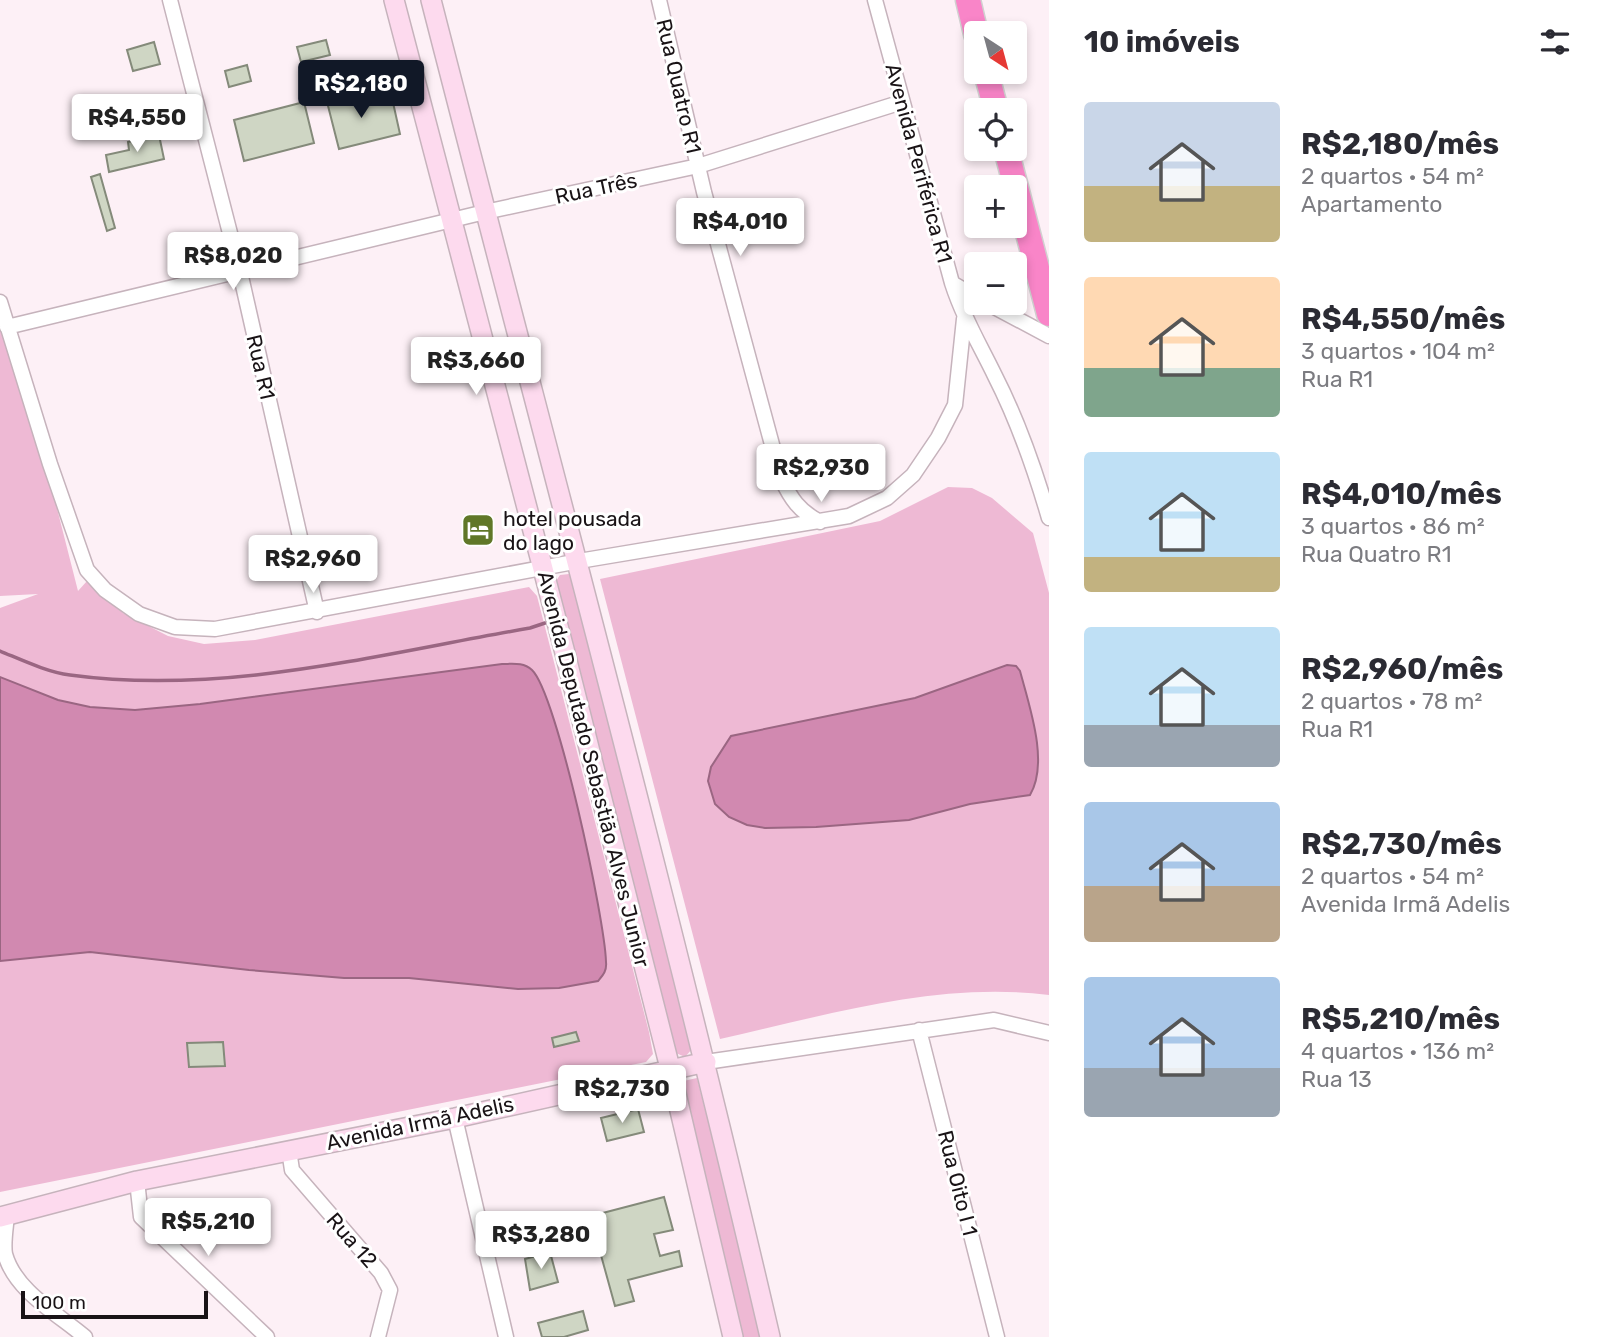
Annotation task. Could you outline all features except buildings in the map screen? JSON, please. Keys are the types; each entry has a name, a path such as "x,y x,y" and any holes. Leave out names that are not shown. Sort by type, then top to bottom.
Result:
{"highway":[{"path":"968,0 973,21"},
{"path":"1009,161 1049,314"}],"street":[{"name":"Rua R1","path":"170,0 240,272 317,612"},
{"name":"Avenida Deputado Sebastião Alves Junior","path":"394,0 450,223 543,568 670,1068 733,1337"},
{"name":"Avenida Deputado Sebastião Alves Junior","path":"431,0 579,561 706,1062 769,1337"},
{"name":"Rua Quatro R1","path":"659,0 698,166 781,478 791,500 805,514 820,522"},
{"name":"Avenida Periférica R1","path":"875,0 952,284 964,319 996,378 1041,489 1049,518"},
{"name":"Rua Três","path":"7,327 450,223 485,212 698,166 902,102"},
{"path":"952,284 964,290"},
{"path":"0,302 82,558 105,590 139,614 175,627 215,629 579,561 849,516 887,498 914,475 955,405 964,319"},
{"path":"1010,315 1049,336"},
{"name":"Avenida Irmã Adelis","path":"4,1216 137,1181 455,1118 670,1068 994,1020 1049,1033"},
{"name":"Rua Oito I 1","path":"919,1030 997,1337"},
{"path":"455,1118 506,1337"},
{"name":"Rua 12","path":"289,1150 292,1170 381,1273 390,1290 378,1337"},
{"path":"137,1181 141,1217 267,1337"},
{"path":"4,1216 5,1253 15,1276 23,1287 85,1337"}],"shaded area":[{"path":"0,322 50,481 78,591 87,581 123,613 168,636 204,644 255,640 529,587 537,596 649,1032 653,1054 646,1062 0,1192 0,608 38,594 0,596"},
{"path":"948,487 972,488 992,498 1033,533 1049,593 1049,995 1007,992 925,996 842,1011 720,1039 600,579 880,521"},
{"path":"569,574 573,577 692,1049 685,1057 676,1053 588,717 556,581 560,575"},
{"path":"502,664 521,665 532,670 554,720 578,809 598,902 606,965 598,981 559,988 518,989 409,978 344,978 249,970 90,952 0,961 0,677 58,700 90,707 135,710 200,704"},
{"path":"1007,665 1016,666 1020,671 1036,735 1038,767 1030,795 970,804 909,820 816,827 765,828 747,825 729,817 715,804 708,781 711,767 731,736 915,698"},
{"path":"697,1078 763,1337 733,1337 670,1084"}],"waterway":[{"path":"0,651 70,675 128,680 186,680 243,676 359,660 545,623"}],"place":[{"name":"hotel pousada do lago","path":"478,530"}]}
